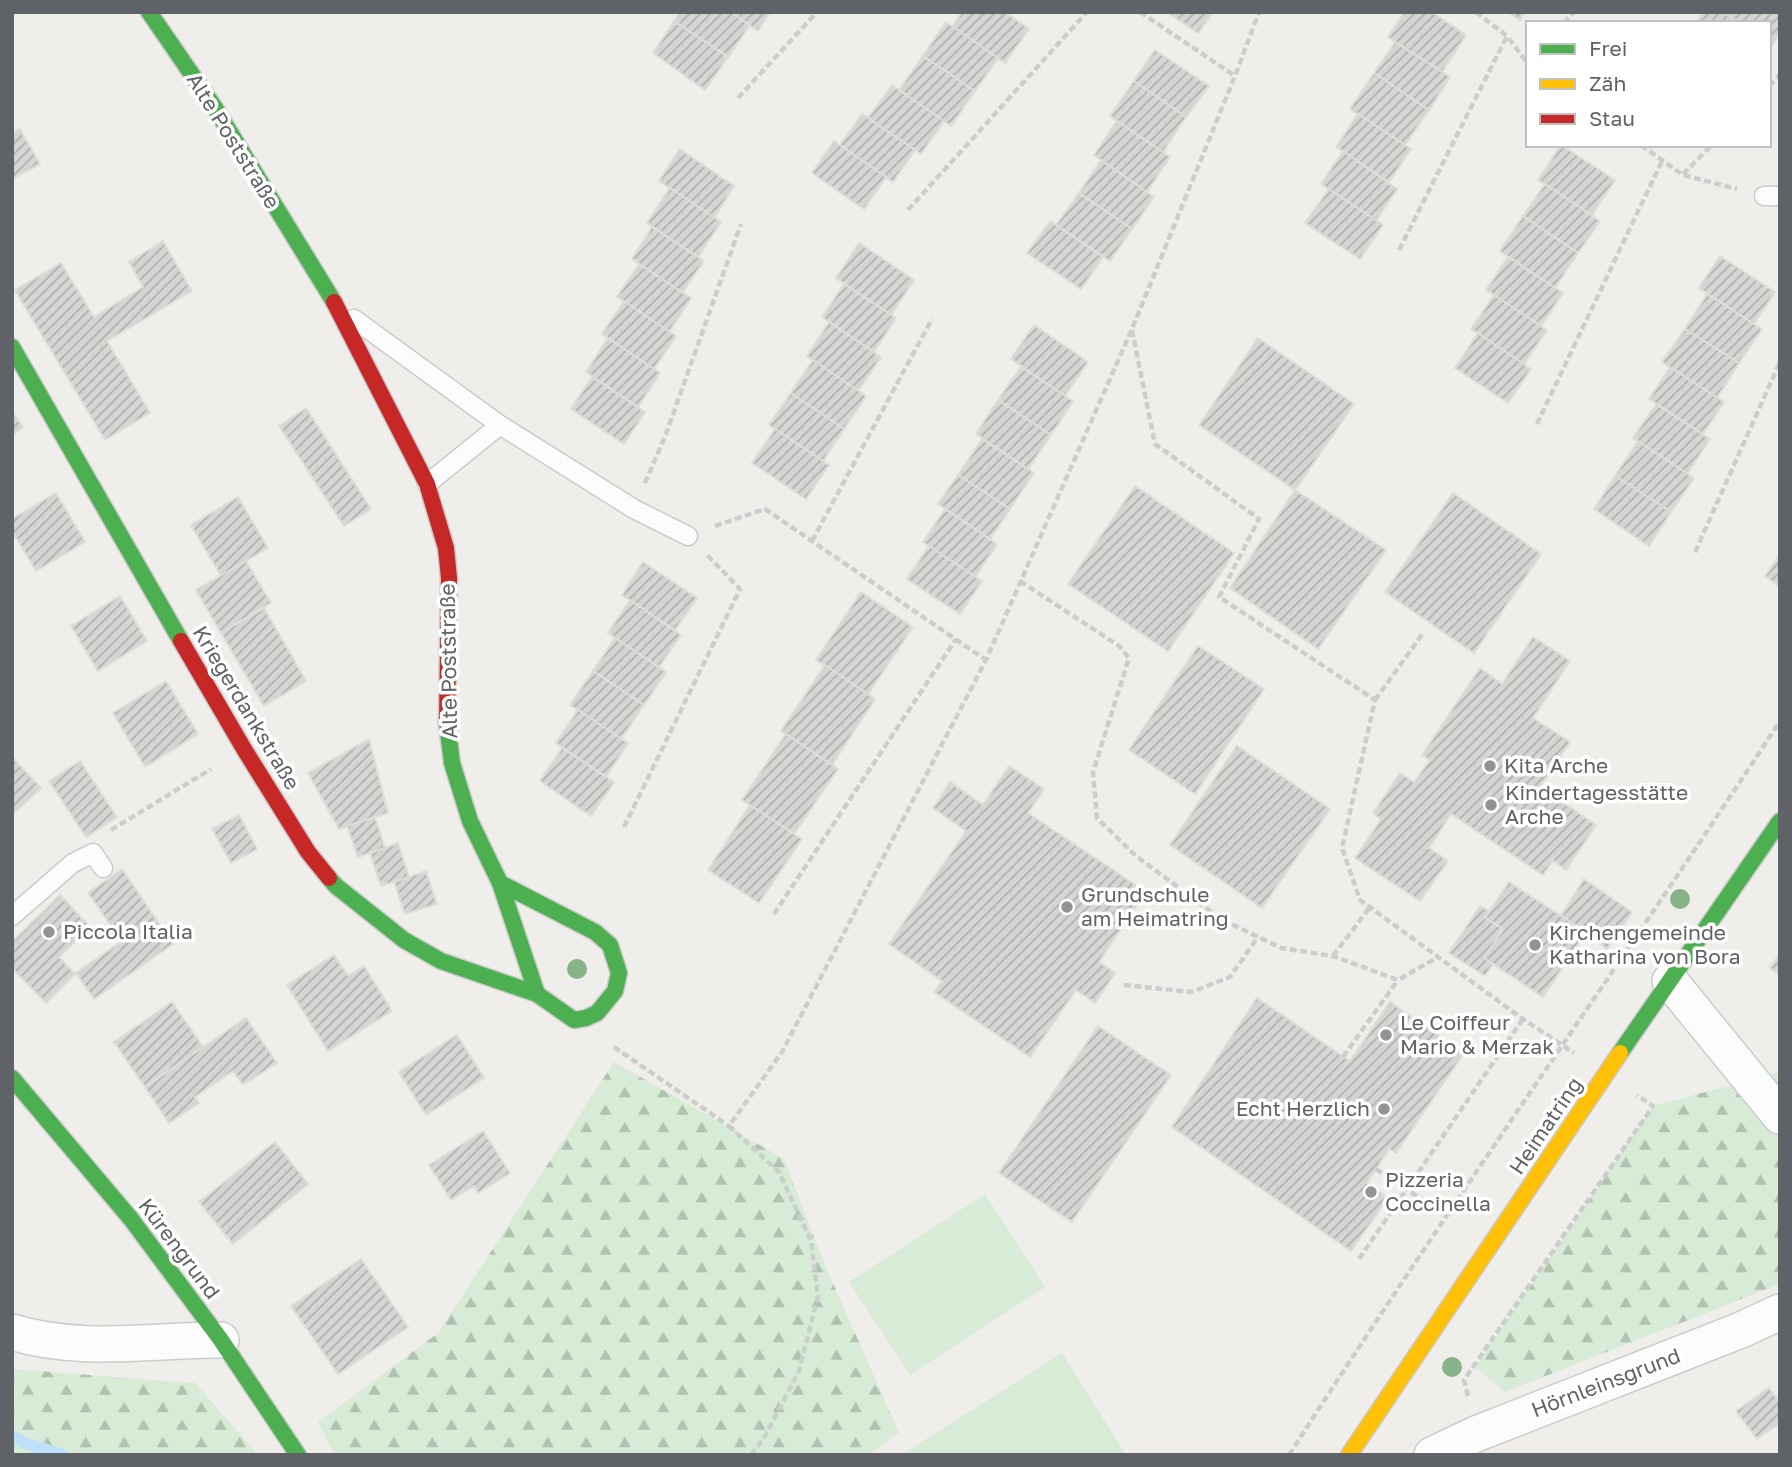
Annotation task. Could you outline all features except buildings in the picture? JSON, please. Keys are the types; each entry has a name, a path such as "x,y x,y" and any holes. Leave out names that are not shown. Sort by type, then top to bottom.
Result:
{"street":[{"name":"Alte Poststraße","path":"149,12 215,108 337,306 427,484 446,548 449,578 447,719 452,763 470,821 500,883 537,994"},
{"name":"Kriegerdankstraße","path":"12,347 244,748 308,852 336,886 404,940 441,961 537,994 574,1020"},
{"name":"Heimatring","path":"1349,1455 1780,821"},
{"path":"500,883 595,932 610,945 619,973 615,990 597,1013 574,1020"},
{"path":"1670,981 1780,1116"},
{"name":"Kürengrund","path":"12,1078 21,1101 131,1219 221,1339 298,1455"},
{"name":"Hörnleinsgrund","path":"1432,1455 1476,1434 1741,1330 1780,1312"},
{"path":"12,1332 74,1344 221,1339"}],"lane":[{"name":"Alte Poststraße","path":"337,306 500,425 634,509 688,536"},
{"path":"427,484 500,425"},
{"path":"12,916 73,863 93,853 103,868"}],"path":[{"path":"737,99 817,12"},
{"path":"908,210 1087,12"},
{"path":"1140,12 1236,76"},
{"path":"729,1126 782,1052 986,660 1132,329 1236,76 1259,12"},
{"path":"1476,12 1507,36 1526,62"},
{"path":"1399,250 1507,36"},
{"path":"1644,147 1683,175 1772,196"},
{"path":"1683,175 1710,147"},
{"path":"1537,425 1662,161"},
{"path":"634,509 666,434 741,224"},
{"path":"812,541 932,319"},
{"path":"1132,329 1155,443 1259,519 1219,597 1376,700"},
{"path":"1695,552 1780,362"},
{"path":"624,827 740,589 688,536 765,509 986,660"},
{"path":"1020,581 1119,646 1129,658 1093,772 1097,818 1136,856 1221,919 1281,948 1333,956 1398,980"},
{"path":"1424,632 1376,700 1342,848 1360,900 1563,1045"},
{"path":"774,914 956,639"},
{"path":"1289,1455 1346,1366 1687,863 1780,721"},
{"path":"93,853 107,832 244,748"},
{"path":"1333,956 1370,907"},
{"path":"1124,985 1191,992 1230,977 1258,937"},
{"path":"1343,1057 1398,980 1438,957"},
{"path":"1359,1259 1523,1019"},
{"path":"574,1020 729,1126 779,1172 811,1241 817,1296 799,1371 765,1436 751,1455"},
{"path":"1476,1434 1464,1380 1653,1106 1605,1075"},
{"path":"1376,1169 1447,1216"}],"green space":[{"path":"614,1062 784,1159 825,1265 899,1433 868,1455 335,1455 318,1422 438,1333"},
{"path":"1780,1072 1780,1284 1505,1392 1475,1367 1653,1106"},
{"path":"985,1194 1045,1287 910,1375 849,1282"},
{"path":"1062,1353 1126,1455 901,1455"},
{"path":"12,1369 195,1383 254,1450 255,1455 12,1455"}],"waterway":[{"path":"12,1436 24,1443 63,1455"}],"traffic: fast":[{"path":"149,12 215,108 334,302"},
{"path":"12,347 181,641"},
{"path":"447,723 452,763 470,821 500,883 537,994"},
{"path":"1620,1053 1780,821"},
{"path":"329,878 404,940 441,961 537,994 574,1020 597,1013 615,991 619,973 610,945 595,932 500,883"},
{"path":"12,1078 131,1219 221,1340 298,1455"}],"traffic: slow":[{"path":"1349,1455 1620,1053"}],"traffic: jam":[{"path":"334,302 427,484 446,548 449,578 447,723"},
{"path":"181,641 308,852 329,878"}],"place":[{"name":"Kita Arche","path":"1490,766"},
{"name":"Kindertagesstätte Arche","path":"1491,805"},
{"name":"Grundschule am Heimatring","path":"1067,907"},
{"name":"Piccola Italia","path":"49,932"},
{"name":"Kirchengemeinde Katharina von Bora","path":"1535,945"},
{"name":"Le Coiffeur Mario & Merzak","path":"1386,1035"},
{"name":"Echt Herzlich","path":"1384,1109"},
{"name":"Pizzeria Coccinella","path":"1371,1192"}]}
